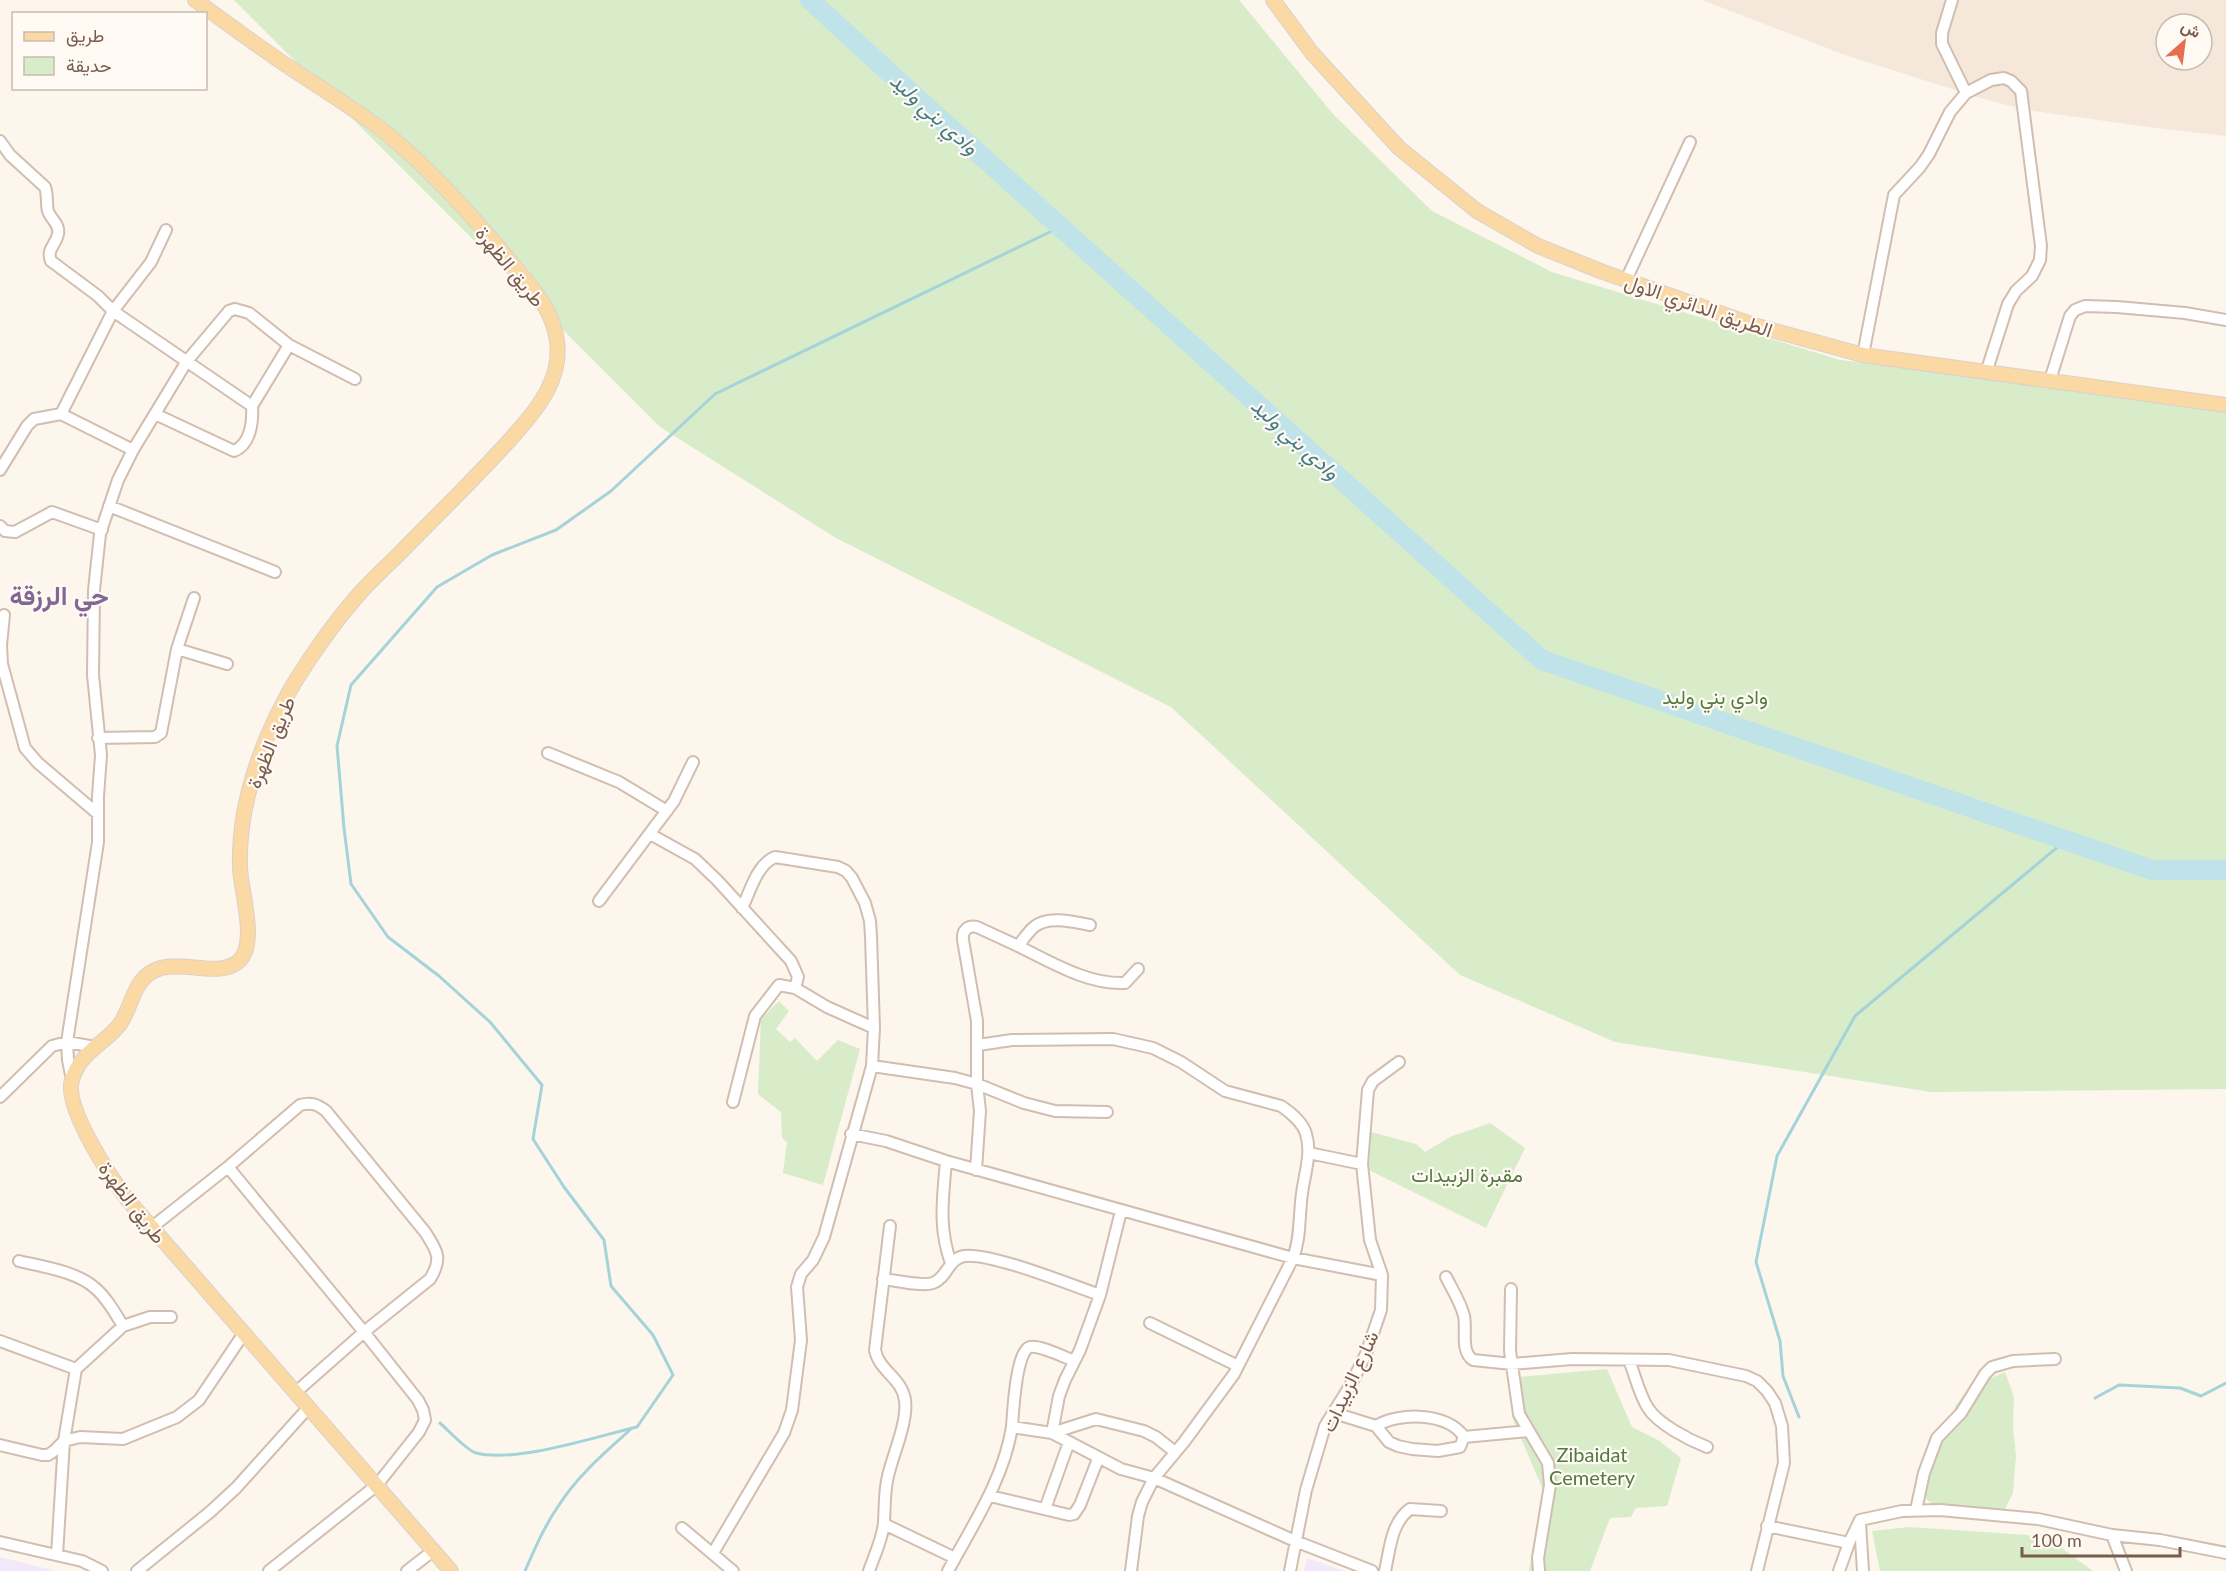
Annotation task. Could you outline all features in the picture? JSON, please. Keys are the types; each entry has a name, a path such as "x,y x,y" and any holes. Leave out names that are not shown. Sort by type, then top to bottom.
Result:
{"main road":[{"name":"طريق الظهرة","path":"195,0 351,108 414,158 495,242 539,297 551,318 557,342 557,367 550,390 519,431 353,600 290,691 267,739 250,785 244,812 240,874 248,942 242,957 234,965 222,968 172,966 151,972 139,982 119,1025 83,1058 72,1080 71,1088 75,1104 96,1152 115,1184 452,1571"},
{"name":"الطريق الدائري الاول","path":"1272,0 1312,53 1399,148 1477,211 1538,246 1626,280 1758,326 1863,355 2226,405"}],"street":[{"path":"1952,0 1942,33 1942,44 1966,93"},
{"path":"1863,355 1894,195 1929,154 1950,112 1966,93 1991,80 2004,78 2011,81 2020,91 2042,246 2040,261 2032,276 2016,291 2008,304 1986,373"},
{"path":"0,141 10,155 45,187 48,210 58,228 58,237 50,250 51,261 98,296 113,311 252,405"},
{"path":"1626,280 1690,142"},
{"path":"61,414 113,311 151,262 166,230"},
{"path":"2050,380 2070,316 2075,310 2085,306 2185,313 2226,320"},
{"path":"72,1080 67,1042 98,842 101,755 93,675 94,590 102,530 108,506 133,450 187,361 223,316 235,309 249,313 289,345 355,379"},
{"path":"155,414 234,451 243,446 251,430 252,405 289,345"},
{"path":"0,470 27,426 34,419 61,414 133,450"},
{"path":"108,506 275,572"},
{"path":"0,526 4,531 15,532 52,512 102,530"},
{"path":"98,738 155,737 161,733 177,649 194,598"},
{"path":"4,615 2,664 25,748 38,764 98,814"},
{"path":"177,649 227,663"},
{"path":"548,753 619,782 667,811"},
{"path":"599,900 667,811 681,789 693,762"},
{"path":"650,834 695,859 742,908 797,969 798,977 795,988"},
{"path":"713,1553 784,1433 792,1410 801,1340 797,1287 801,1274 813,1260 824,1237 851,1134 867,1086 872,1065 874,1028 870,921 861,894 846,871 832,864 775,857 767,860 762,866 742,908"},
{"path":"1018,945 1039,923 1061,920 1090,925"},
{"path":"976,1170 980,1111 977,1084 977,1021 962,934 971,926 977,927 1067,970 1106,982 1125,983 1138,969"},
{"path":"734,1102 755,1016 778,985 795,988 827,1007 874,1028"},
{"path":"978,1045 1012,1040 1113,1039 1153,1048 1181,1062 1225,1091 1281,1106 1296,1119 1306,1132 1309,1153 1301,1202 1298,1246 1238,1366 1184,1442 1154,1478 1138,1516 1131,1571"},
{"path":"0,1097 45,1050 52,1046 67,1042 95,1047"},
{"name":"شارع الزبيدات","path":"1290,1571 1315,1457 1325,1426 1366,1354 1381,1310 1382,1275 1370,1240 1362,1164 1368,1090 1373,1081 1400,1062"},
{"path":"872,1065 955,1078 977,1084 1016,1101 1055,1111 1107,1112"},
{"path":"151,1228 228,1167 300,1105 309,1103 318,1105 334,1121 425,1232 435,1248 438,1259 436,1269 430,1279 364,1332 296,1392"},
{"path":"851,1134 886,1141 976,1170 1293,1258 1382,1275"},
{"path":"1309,1153 1362,1164"},
{"path":"946,1161 942,1224 944,1243 951,1263"},
{"path":"228,1167 418,1400 425,1420 419,1432 377,1485 269,1571"},
{"path":"1052,1434 1059,1396 1100,1295 1122,1211"},
{"path":"869,1571 884,1524 884,1501 888,1477 904,1415 905,1401 899,1382 877,1360 875,1350 890,1226"},
{"path":"883,1279 926,1284 934,1282 940,1278 951,1263 962,1256 992,1259 1100,1295"},
{"path":"19,1261 84,1280 95,1287 109,1303 123,1326"},
{"path":"1446,1277 1463,1313 1466,1349 1469,1357 1480,1362 1512,1364 1572,1359 1669,1360 1746,1376 1757,1381 1775,1403 1782,1426 1784,1463 1757,1571"},
{"path":"1511,1288 1512,1364 1519,1414 1548,1463 1550,1485 1540,1542 1539,1571"},
{"path":"57,1555 64,1441 76,1369 123,1326 150,1317 171,1317"},
{"path":"1149,1323 1238,1366"},
{"path":"0,1445 48,1455 64,1441 80,1437 123,1439 177,1417 199,1400 244,1334"},
{"path":"0,1341 76,1369"},
{"path":"948,1571 990,1496 1004,1458 1012,1427 1017,1374 1022,1355 1026,1349 1031,1347 1074,1361"},
{"path":"1916,1510 1924,1473 1937,1438 1961,1413 1985,1374 1992,1367 2007,1362 2055,1359"},
{"path":"1629,1360 1647,1406 1653,1415 1690,1440 1707,1447"},
{"path":"137,1571 236,1488 308,1408"},
{"path":"1334,1413 1376,1426 1389,1442 1412,1449 1449,1450 1460,1447 1464,1437"},
{"path":"1376,1426 1400,1416 1435,1419 1452,1425 1464,1437"},
{"path":"1052,1434 1096,1419 1144,1431 1175,1452"},
{"path":"1012,1427 1052,1434 1120,1469 1154,1478 1295,1541 1371,1571"},
{"path":"1464,1437 1528,1431"},
{"path":"1045,1509 1070,1442"},
{"path":"990,1496 1069,1515 1077,1511 1098,1459"},
{"path":"1385,1571 1396,1522 1402,1515 1410,1509 1441,1511"},
{"path":"1860,1520 1902,1511 1940,1510 2038,1519 2112,1535 2160,1540 2226,1553"},
{"path":"1839,1571 1860,1520"},
{"path":"1860,1520 1863,1571"},
{"path":"884,1524 955,1558"},
{"path":"1767,1526 1849,1543"},
{"path":"682,1528 733,1571"},
{"path":"2112,1535 2126,1571"},
{"path":"0,1542 82,1561 102,1571"},
{"path":"407,1571 434,1550"}],"shaded area":[{"path":"1702,0 2226,0 2226,136 2026,110 1980,98 1845,55"},
{"path":"0,1557 56,1571 0,1571"},
{"path":"1307,1558 1344,1571 1304,1571"}],"green space":[{"name":"وادي بني وليد","path":"234,0 1239,0 1333,114 1432,211 1552,272 1840,360 2226,405 2226,1089 1931,1092 1615,1042 1460,975 1171,707 836,538 660,427"},
{"path":"779,1001 789,1011 776,1029 790,1042 795,1038 817,1061 838,1040 860,1049 823,1185 783,1173 787,1142 782,1138 781,1112 758,1094 761,1019"},
{"name":"مقبرة الزبيدات","path":"1490,1123 1525,1148 1486,1228 1369,1170 1371,1132 1416,1144 1425,1152 1450,1137"},
{"name":"Zibaidat Cemetery","path":"1607,1369 1632,1427 1658,1440 1681,1458 1667,1506 1636,1508 1631,1517 1610,1518 1590,1571 1529,1571 1543,1490 1512,1417 1519,1377"},
{"path":"2005,1372 2014,1397 2013,1427 2016,1456 2013,1493 2000,1518 1944,1513 1924,1497 1922,1459 1948,1428 1956,1405 1970,1387"},
{"path":"1909,1527 2028,1535 2060,1547 2093,1571 1880,1571 1872,1531"}],"waterway":[{"name":"وادي بني وليد","path":"810,0 1542,660 2152,870 2226,870"},
{"name":"وادي بني وليد","path":"822,0 836,24"},
{"path":"440,1423 462,1444 476,1453 512,1455 534,1452 637,1427 673,1375 653,1335 611,1286 604,1240 564,1187 533,1139 542,1085 490,1022 439,976 388,937 351,884 337,746 351,685 437,587 492,555 556,530 611,491 715,394 1060,227"},
{"path":"1799,1417 1783,1376 1780,1341 1756,1262 1777,1156 1855,1016 2066,840"},
{"path":"2095,1398 2119,1385 2180,1388 2201,1396 2226,1383"},
{"path":"525,1571 536,1545 567,1494 593,1464 632,1428"}],"district":[{"name":"حي الرزقة","path":"59,595"}]}
